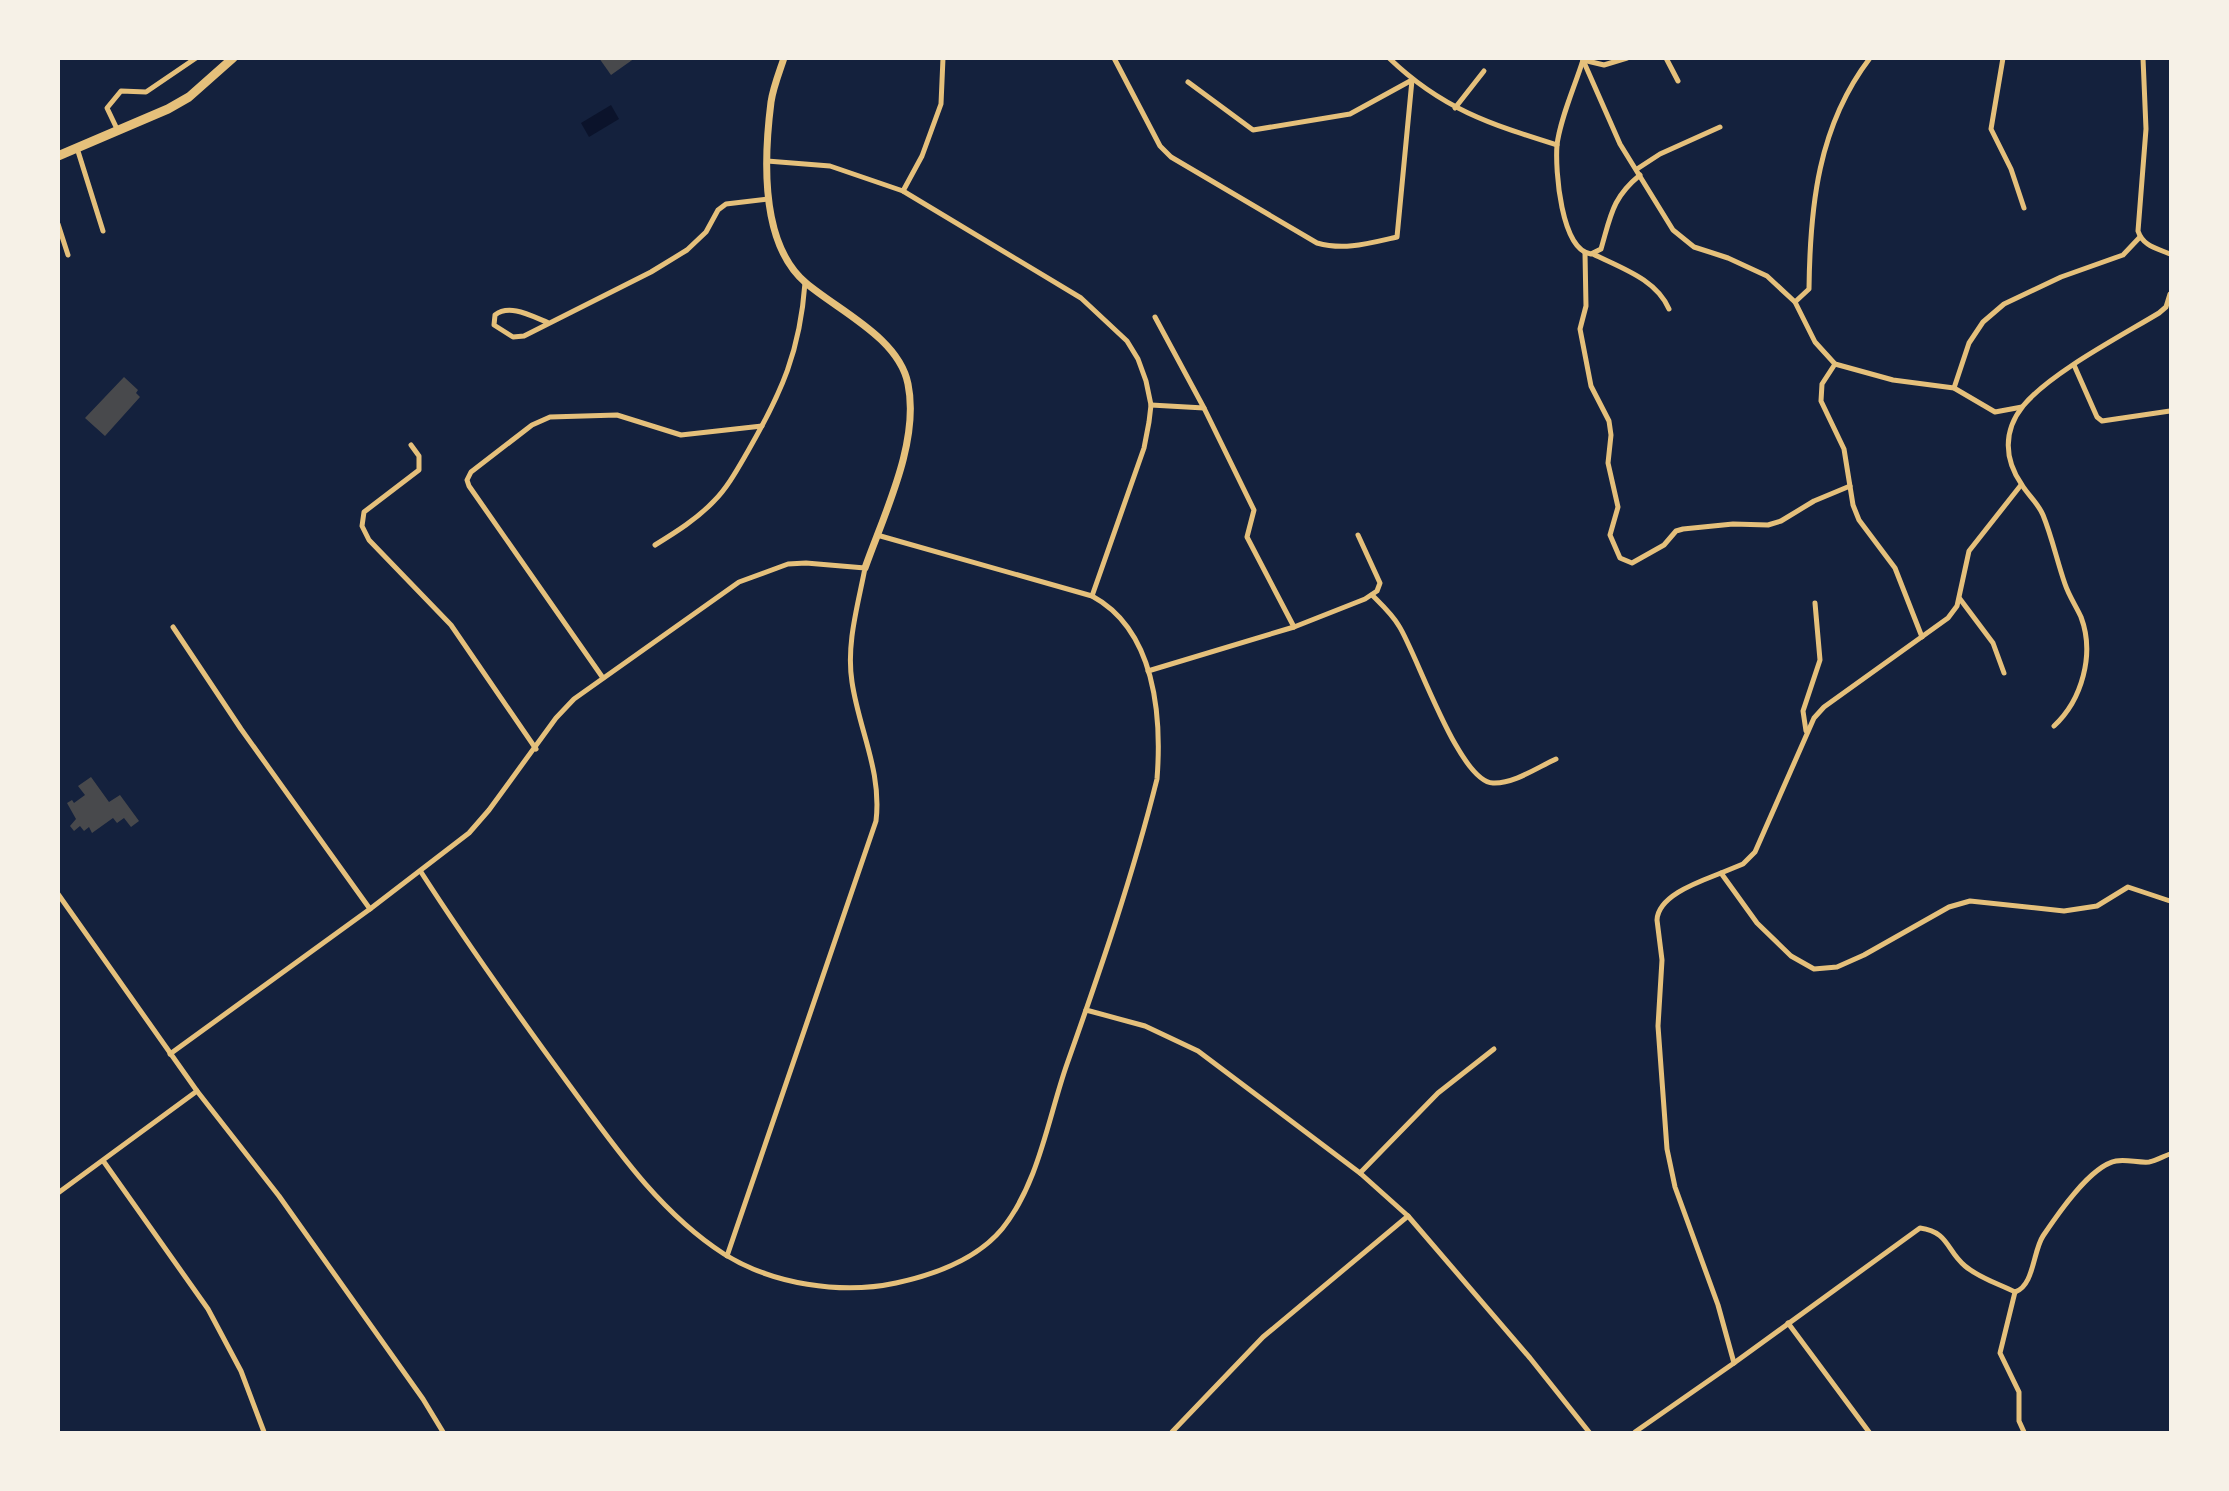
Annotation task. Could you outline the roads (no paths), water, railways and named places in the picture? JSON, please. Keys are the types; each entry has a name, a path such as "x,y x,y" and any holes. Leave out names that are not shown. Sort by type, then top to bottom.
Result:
{"highway":[{"path":"58,156 168,110 189,97 233,58"}],"street":[{"path":"117,131 108,108 121,91 146,92 196,58"},
{"path":"727,1256 876,821 877,785 854,695 850,661 865,568 906,451 912,412 908,384 901,366 871,331 805,283 779,246 768,199 767,161 771,100 784,58"},
{"path":"903,191 922,156 941,104 943,58"},
{"path":"1114,58 1160,146 1171,157 1317,243 1328,246 1355,247 1397,237 1412,80"},
{"path":"1389,58 1412,80 1455,108 1483,122 1557,145"},
{"path":"1583,59 1604,65 1627,58"},
{"path":"1666,58 1678,81"},
{"path":"1795,302 1809,289 1814,193 1828,138 1839,108 1870,58"},
{"path":"2003,58 1991,129 2011,169 2024,208"},
{"path":"2143,58 2146,129 2138,231 2140,237 2149,246 2170,254"},
{"path":"1583,59 1557,145 1562,211 1572,239 1588,253 1647,281 1663,296 1669,309"},
{"path":"1583,59 1620,144 1672,230 1684,242 1767,276 1795,302 1815,342 1835,364 1893,380 1954,388 1995,412 2022,406"},
{"path":"1455,108 1484,71"},
{"path":"1188,82 1253,130 1350,114 1412,80"},
{"path":"1588,253 1601,249 1615,203 1622,190 1638,172 1660,154 1720,127"},
{"path":"77,148 103,231"},
{"path":"767,161 830,166 903,191 1081,298 1127,341 1138,359 1151,405 1144,448 1092,596"},
{"path":"549,323 510,309 502,310 495,315 494,325 513,337 524,336 651,272 687,250 706,232 718,210 726,204 768,199"},
{"path":"58,224 68,255"},
{"path":"1954,388 1969,342 1983,322 2004,304 2052,281 2123,255 2140,237"},
{"path":"1588,253 1586,306 1580,328 1591,386 1609,421 1608,463 1618,507 1610,535 1620,558 1632,563 1664,545 1676,531 1683,528 1733,524 1768,525 1781,521 1814,501 1850,486"},
{"path":"655,545 691,522 716,500 762,426 782,387 795,351 802,320 805,283"},
{"path":"2054,726 2077,699 2085,658 2086,638 2081,617 2066,587 2043,514 2021,484 2010,463 2006,446 2009,431 2022,406 2074,365 2159,313 2166,307 2170,294"},
{"path":"1155,317 1204,408 1254,510 1246,537 1294,627"},
{"path":"1835,364 1822,384 1821,401 1844,449 1859,520 1895,568 1922,637"},
{"path":"2074,365 2097,417 2102,421 2170,411"},
{"path":"1151,405 1204,408"},
{"path":"603,678 469,486 467,480 471,472 532,425 550,417 606,414 681,435 762,426"},
{"path":"411,445 419,456 419,470 364,512 362,526 369,540 450,625 536,749"},
{"path":"1734,1363 1718,1305 1675,1187 1667,1149 1658,1026 1663,976 1657,912 1662,904 1690,886 1743,864 1755,852 1806,731 1824,707 1948,618 1960,599 1970,551 2021,484"},
{"path":"420,872 472,952 534,1038 652,1191 702,1239 727,1256 759,1271 825,1287 880,1286 918,1278 985,1246 1001,1230 1017,1207 1046,1136 1066,1066 1086,1010 1156,778 1160,741 1156,707 1148,671 1135,638 1110,606 1092,596 877,535"},
{"path":"1148,671 1294,627 1372,595 1380,583 1358,535"},
{"path":"170,1054 370,909 469,833 536,749 556,718 574,699 708,603 739,582 788,564 806,563 865,568"},
{"path":"1372,595 1389,611 1401,628 1449,733 1466,762 1480,779 1491,784 1505,782 1556,759"},
{"path":"1960,599 1993,643 2004,673"},
{"path":"1806,731 1803,711 1820,660 1815,603"},
{"path":"173,627 241,729 370,909"},
{"path":"1721,873 1757,923 1791,956 1814,969 1836,967 1864,956 1950,907 1971,901 1985,900 2064,911 2097,906 2128,887 2170,900"},
{"path":"58,894 197,1091 279,1196 423,1399 443,1432"},
{"path":"1086,1010 1145,1026 1198,1052 1360,1173 1408,1216 1589,1432"},
{"path":"1360,1173 1438,1093 1494,1049"},
{"path":"58,1193 104,1162 197,1091"},
{"path":"2024,1432 2019,1421 2019,1392 2000,1353 2015,1292 2026,1283 2041,1239 2068,1200 2093,1176 2116,1161 2151,1162 2170,1154"},
{"path":"104,1162 208,1309 241,1371 264,1432"},
{"path":"1172,1432 1263,1337 1408,1216"},
{"path":"1635,1432 1920,1228 1933,1230 1947,1242 1964,1266 2015,1292"},
{"path":"1788,1323 1869,1432"}],"water":[{"path":"611,105 619,119 589,137 581,123"}]}
